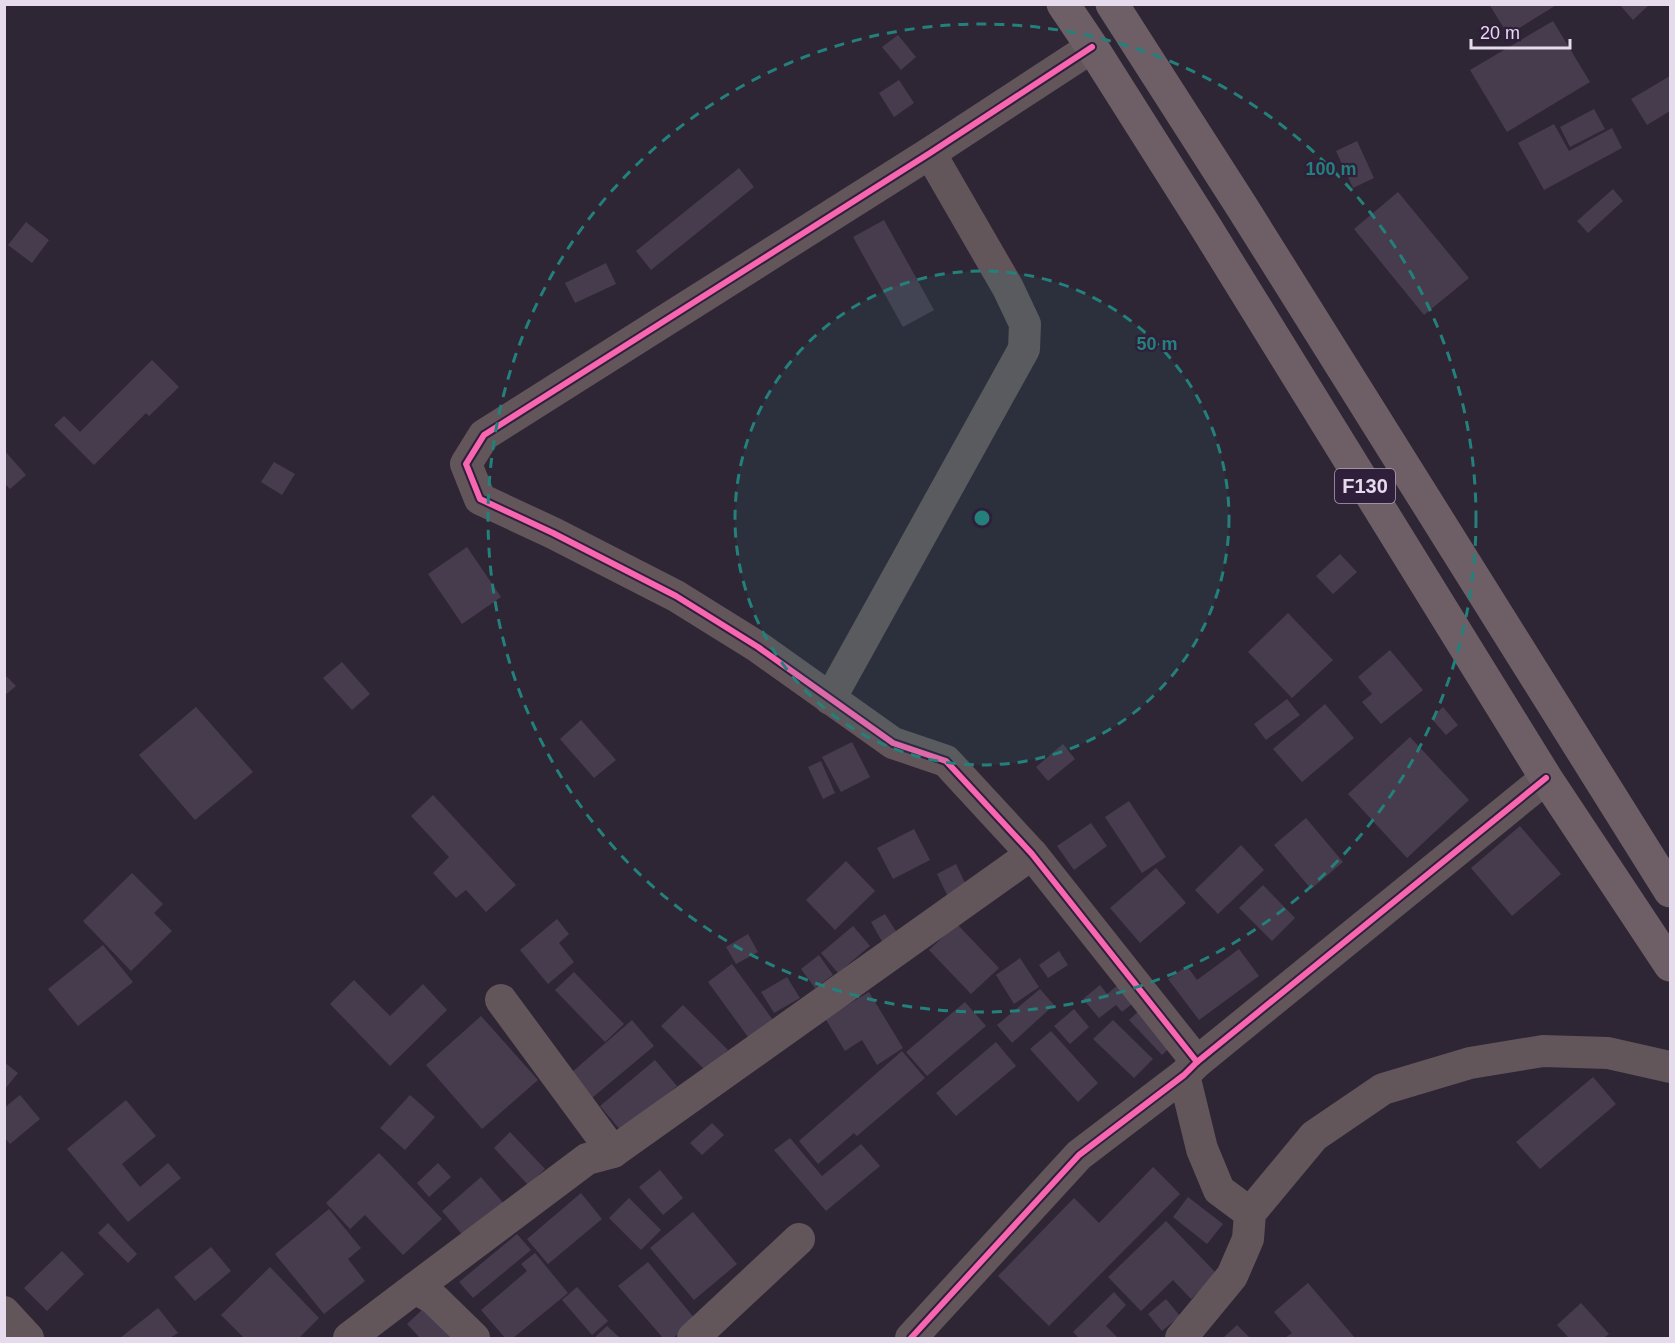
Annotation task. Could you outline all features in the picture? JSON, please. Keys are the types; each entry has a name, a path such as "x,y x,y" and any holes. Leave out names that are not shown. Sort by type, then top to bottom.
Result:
{"main road":[{"name":"F130","path":"1063,4 1092,47 1546,778 1671,965"},
{"name":"F130","path":"1112,4 1671,891"}],"street":[{"path":"1092,47 930,153 484,435 466,464 480,499 553,533 676,596 758,647 893,743 946,761 1032,854 1191,1068 1202,1149 1219,1190 1250,1213"},
{"path":"830,699 1024,349 1025,324 1008,288 930,153"},
{"path":"911,1338 1079,1155 1191,1068 1546,778"},
{"path":"349,1338 587,1160 613,1152 1032,854"},
{"path":"501,1000 613,1152"},
{"path":"1181,1338 1232,1276 1248,1239 1250,1213 1314,1136 1383,1089 1470,1063 1543,1051 1608,1053 1671,1067"},
{"path":"693,1338 799,1239"},
{"path":"415,1288 434,1299 474,1338"},
{"path":"4,1312 28,1338"}],"building":[{"path":"1489,4 1558,4 1508,35"},
{"path":"1619,4 1650,4 1633,20"},
{"path":"1553,21 1590,82 1507,132 1470,70"},
{"path":"898,35 916,57 901,70 882,47"},
{"path":"1670,76 1670,111 1647,125 1631,99"},
{"path":"899,80 914,103 894,117 879,93"},
{"path":"1594,109 1605,129 1570,147 1560,127"},
{"path":"1554,124 1569,151 1612,128 1622,148 1544,190 1518,143"},
{"path":"1357,141 1374,178 1353,188 1336,151"},
{"path":"739,168 754,187 651,270 636,251"},
{"path":"1613,189 1623,201 1588,233 1577,221"},
{"path":"1398,192 1469,278 1424,315 1354,229"},
{"path":"884,220 934,310 903,327 853,237"},
{"path":"26,222 49,240 32,263 8,245"},
{"path":"606,263 616,284 575,303 565,283"},
{"path":"152,360 179,387 149,416 146,413 94,465 54,425 64,416 80,432"},
{"path":"4,450 26,475 10,489 4,483"},
{"path":"274,462 295,474 282,495 261,482"},
{"path":"467,547 501,597 462,624 428,574"},
{"path":"1340,554 1357,572 1333,594 1316,576"},
{"path":"1288,613 1333,660 1292,698 1248,652"},
{"path":"1390,650 1423,690 1381,724 1362,702 1372,694 1358,677"},
{"path":"342,662 370,694 352,710 323,678"},
{"path":"4,674 16,686 4,696"},
{"path":"1287,699 1300,715 1266,740 1254,724"},
{"path":"1325,704 1354,738 1302,782 1273,749"},
{"path":"196,707 253,772 195,820 139,755"},
{"path":"1443,707 1458,725 1446,735 1431,718"},
{"path":"581,720 616,760 594,778 560,739"},
{"path":"1410,737 1469,800 1407,858 1348,794"},
{"path":"852,742 870,777 841,792 822,757"},
{"path":"1063,744 1075,759 1048,781 1036,767"},
{"path":"821,761 835,793 823,799 808,767"},
{"path":"433,795 516,885 486,912 466,890 456,898 433,873 449,857 411,816"},
{"path":"1129,801 1166,857 1142,873 1105,817"},
{"path":"1306,818 1343,862 1311,889 1274,845"},
{"path":"1091,823 1107,846 1074,870 1057,846"},
{"path":"1520,826 1561,874 1512,916 1471,868"},
{"path":"914,829 930,860 893,879 877,848"},
{"path":"1241,845 1264,870 1218,914 1195,890"},
{"path":"846,861 875,891 835,930 806,900"},
{"path":"956,864 967,887 948,897 937,874"},
{"path":"1156,868 1186,903 1140,943 1110,908"},
{"path":"132,873 163,904 154,913 172,931 131,971 83,921"},
{"path":"1263,885 1295,918 1272,941 1239,908"},
{"path":"885,914 899,936 884,945 871,922"},
{"path":"557,919 569,934 559,943 574,962 548,984 520,950"},
{"path":"957,924 999,968 971,994 929,950"},
{"path":"853,926 870,946 838,973 821,953"},
{"path":"748,934 758,952 736,964 726,947"},
{"path":"103,945 133,982 78,1026 48,989"},
{"path":"1239,949 1259,976 1199,1020 1168,979 1187,966 1197,980"},
{"path":"1059,951 1068,965 1048,978 1039,965"},
{"path":"819,955 833,975 815,988 801,969"},
{"path":"1020,958 1039,987 1014,1004 996,975"},
{"path":"732,964 773,1020 748,1037 708,982"},
{"path":"574,972 624,1024 605,1042 555,990"},
{"path":"787,977 800,998 774,1013 761,992"},
{"path":"354,980 390,1016 423,984 447,1010 390,1066 330,1004"},
{"path":"1123,981 1138,999 1122,1012 1116,1005 1099,1018 1083,999 1100,985 1107,994"},
{"path":"1040,989 1054,1005 1012,1043 997,1025"},
{"path":"869,992 903,1048 877,1065 862,1040 845,1051 825,1018"},
{"path":"965,1002 986,1026 927,1076 906,1052"},
{"path":"683,1005 728,1050 706,1071 661,1026"},
{"path":"1143,1007 1175,1042 1162,1055 1129,1020"},
{"path":"1074,1009 1089,1027 1070,1044 1054,1026"},
{"path":"481,1016 538,1080 482,1129 426,1065"},
{"path":"632,1020 654,1046 592,1098 571,1073"},
{"path":"1113,1020 1153,1059 1134,1078 1093,1039"},
{"path":"1051,1031 1098,1083 1078,1102 1030,1049"},
{"path":"996,1042 1016,1066 956,1116 936,1093"},
{"path":"902,1051 925,1078 857,1136 854,1133 818,1164 799,1141"},
{"path":"655,1060 677,1086 622,1132 600,1106"},
{"path":"4,1062 18,1073 4,1090"},
{"path":"1593,1077 1616,1104 1540,1169 1516,1142"},
{"path":"20,1095 40,1119 10,1144 4,1137 4,1108"},
{"path":"410,1095 435,1117 405,1150 380,1128"},
{"path":"126,1100 156,1136 122,1164 140,1187 168,1163 181,1178 128,1222 67,1149"},
{"path":"712,1123 724,1135 702,1155 690,1143"},
{"path":"510,1132 545,1169 528,1185 494,1148"},
{"path":"790,1138 822,1176 861,1144 880,1166 826,1211 774,1150"},
{"path":"379,1153 442,1219 403,1255 365,1215 350,1229 326,1203"},
{"path":"438,1163 451,1177 429,1197 417,1183"},
{"path":"1153,1167 1180,1194 1049,1326 998,1276 1074,1198 1099,1223"},
{"path":"660,1170 683,1198 663,1215 639,1187"},
{"path":"481,1177 505,1205 466,1239 442,1211"},
{"path":"581,1193 602,1219 548,1264 527,1239"},
{"path":"1188,1197 1223,1224 1207,1244 1173,1217"},
{"path":"629,1198 661,1230 641,1250 609,1218"},
{"path":"329,1209 361,1248 348,1259 365,1281 324,1314 275,1254"},
{"path":"693,1212 737,1264 694,1300 650,1248"},
{"path":"1166,1221 1217,1274 1191,1299 1173,1280 1141,1311 1108,1277"},
{"path":"108,1223 137,1254 128,1263 98,1233"},
{"path":"517,1234 531,1250 473,1298 459,1282"},
{"path":"211,1247 231,1271 195,1301 174,1277"},
{"path":"62,1251 84,1274 47,1311 24,1288"},
{"path":"535,1253 568,1293 513,1338 505,1338 481,1310 527,1271 521,1264"},
{"path":"648,1262 696,1320 673,1338 663,1338 618,1286"},
{"path":"270,1267 319,1318 299,1338 244,1338 221,1315"},
{"path":"1308,1283 1355,1338 1285,1338 1292,1333 1274,1312"},
{"path":"577,1287 608,1321 592,1335 562,1300"},
{"path":"1114,1292 1126,1305 1106,1326 1118,1338 1079,1338 1073,1332"},
{"path":"1166,1299 1180,1316 1162,1331 1148,1314"},
{"path":"1581,1303 1609,1334 1604,1338 1569,1338 1557,1325"},
{"path":"425,1307 454,1338 420,1338 407,1324"},
{"path":"158,1308 178,1333 170,1338 120,1338"},
{"path":"1237,1325 1250,1338 1223,1338"},
{"path":"607,1326 620,1338 594,1338"}],"cycle path":[{"path":"1092,47 930,153 484,435 466,464 480,499 553,533 676,596 758,647 893,743 946,761 1032,854 1197,1062"},
{"path":"911,1338 1079,1155 1184,1075 1197,1062 1546,778"}]}
